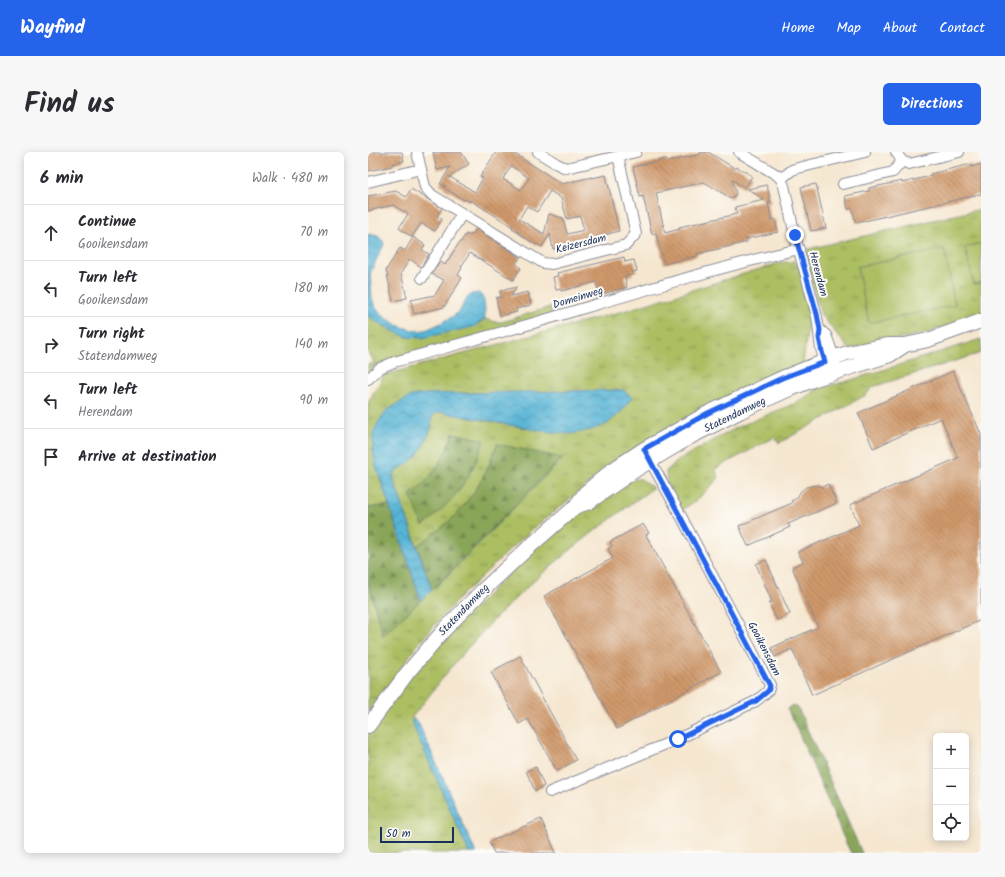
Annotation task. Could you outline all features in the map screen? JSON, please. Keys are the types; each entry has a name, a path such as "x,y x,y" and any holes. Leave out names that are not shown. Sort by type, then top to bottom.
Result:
{"main road":[{"name":"Statendamweg","path":"368,726 408,672 450,624 482,591 527,549 575,507 589,502 647,455 708,413 782,378 847,353 887,345 905,345 928,340 981,321"},
{"name":"Statendamweg","path":"647,455 692,436 783,392 834,373 890,355 905,345"}],"street":[{"name":"Keizersdam","path":"417,152 425,188 432,195 543,263 552,264 626,245 636,234 618,156"},
{"path":"538,152 566,168 636,152"},
{"path":"739,152 777,175 781,179 792,170 798,168 865,152"},
{"path":"896,152 902,162 909,164 959,152"},
{"path":"843,184 893,172 902,162"},
{"path":"368,182 421,169"},
{"name":"Herendam","path":"781,179 820,330 826,335 831,349 830,360 834,373"},
{"path":"422,278 462,214"},
{"name":"Domeinweg","path":"368,379 380,368 394,362 656,287 799,249"},
{"name":"Gooikensdam","path":"550,792 678,739 756,701 768,691 770,686 647,455"}],"green space":[{"path":"981,209 981,317 927,333 849,349 821,315 807,257 808,249"},
{"path":"981,243 981,283 974,284 965,248"},
{"path":"944,249 955,305 869,323 857,267"},
{"path":"794,261 800,269 809,309 803,364 607,469 535,527 463,594 416,647 368,712 368,581 383,635 441,582 562,459 497,444 481,481 458,514 417,546 393,476 395,472 416,457 431,430 432,416 435,413 441,412 542,431 631,397 623,390 426,394 411,396 386,411 373,449 376,466 389,505 368,508 368,403 384,375 627,310 779,263","holes":["453,433 483,440 479,454 467,479 459,491 410,496 431,476 446,451"]},
{"path":"550,307 552,315 376,365 368,373 368,364 375,365 368,353 368,315 375,321 407,337 473,327 485,319 495,322 502,322"},
{"path":"981,339 981,353 872,387 866,395 779,443 775,437 715,469 719,478 696,501 681,510 667,485 666,471 680,459 738,427 798,402 819,388 848,381"},
{"path":"453,433 484,440 474,466 461,488 444,508 423,526 410,495 418,489 436,468 446,451"},
{"path":"497,444 562,458 432,590 417,546 458,513 473,494 489,467"},
{"path":"636,479 641,479 653,488 570,551 522,592 467,649 412,717 412,723 469,853 368,853 368,735 383,712 428,654 543,540 611,489"},
{"path":"389,505 421,600 383,636 368,581 368,508"},
{"path":"792,705 797,706 862,853 851,853 846,843 787,709"}],"water":[{"path":"368,234 378,236 383,241 384,245 370,274 372,298 375,307 380,313 391,321 397,325 415,331 426,330 452,317 460,311 465,300 472,294 479,293 484,301 485,319 473,327 422,338 407,337 375,321 368,315"},
{"path":"623,390 632,397 622,411 607,424 591,430 570,434 542,431 441,412 436,413 432,417 430,429 421,449 415,457 395,472 393,476 432,590 421,600 376,466 373,449 373,433 386,411 411,396 426,394"},
{"path":"414,719 418,722 476,853 469,853 412,723 412,720"}],"building":[{"path":"368,152 402,152 404,161 392,164 392,166 368,171"},
{"path":"433,152 461,152 469,164 450,177 475,192 483,178 480,177 496,152 512,152 562,184 606,175 619,231 586,240 587,241 581,243 582,244 559,249 553,249 550,234 542,247 537,244 536,245 517,232 512,228 513,227 483,208 470,200 470,202 465,199 464,200 444,188 445,186 440,184 450,167 437,170","holes":["511,166 529,178 521,190 503,179","550,191 561,198 567,219 580,216 584,230 567,234 563,218 549,214 544,234 519,219 527,206 537,212"]},
{"path":"700,152 708,152 736,169 737,167 752,176 745,188 732,179 736,193 732,199 704,182 656,193 665,233 680,229 679,227 737,214 735,207 764,200 748,189 767,185 771,204 768,202 771,220 775,219 778,232 745,239 747,242 697,254 697,256 664,264 656,233 652,234 643,196 640,197 633,167 666,159 667,162 701,154"},
{"path":"971,164 971,167 981,164 981,194 856,223 852,208 848,209 845,196 869,191 869,188 902,181 902,183 930,176 930,174"},
{"path":"816,184 826,228 811,231 801,187"},
{"path":"411,189 442,208 437,216 442,219 435,231 421,223 412,237 399,228 408,214 393,205 368,211 368,196 396,191 406,197"},
{"path":"476,229 520,257 516,264 521,268 513,280 470,253 458,275 462,278 444,307 414,314 411,300 435,295 444,280 432,274 440,261 445,265 466,234 470,236 471,234 472,235"},
{"path":"413,237 425,245 422,250 429,254 421,267 410,259 401,273 407,298 393,301 386,270 400,248 405,251"},
{"path":"624,257 625,262 634,260 637,271 632,272 633,275 625,276 627,287 599,295 596,282 561,291 561,289 556,290 553,277 558,276 557,273"},
{"path":"517,287 511,296 528,292 531,305 516,309 517,312 500,316 496,298 501,297 500,291"},
{"path":"953,371 981,434 981,620 812,695 792,649 775,657 771,648 818,627 792,567 803,562 798,552 859,525 850,505 958,458 941,418 873,448 858,413"},
{"path":"828,484 837,503 788,524 790,527 748,546 739,526 792,503 791,501 797,498 800,492 806,487 816,485 822,487"},
{"path":"643,524 649,533 646,535 721,672 617,729 544,596 613,558 608,549 612,546 610,542"},
{"path":"766,560 790,614 777,620 769,603 772,602 756,564"},
{"path":"520,656 576,760 557,771 528,719 519,724 491,672"},
{"path":"536,767 544,786 535,791 526,771"},
{"path":"541,819 556,853 494,853 489,842"}],"route":[{"path":"678,739 756,701 768,691 770,686 644,449 708,413 782,378 825,362 819,338 820,330 817,314 795,235"}]}
